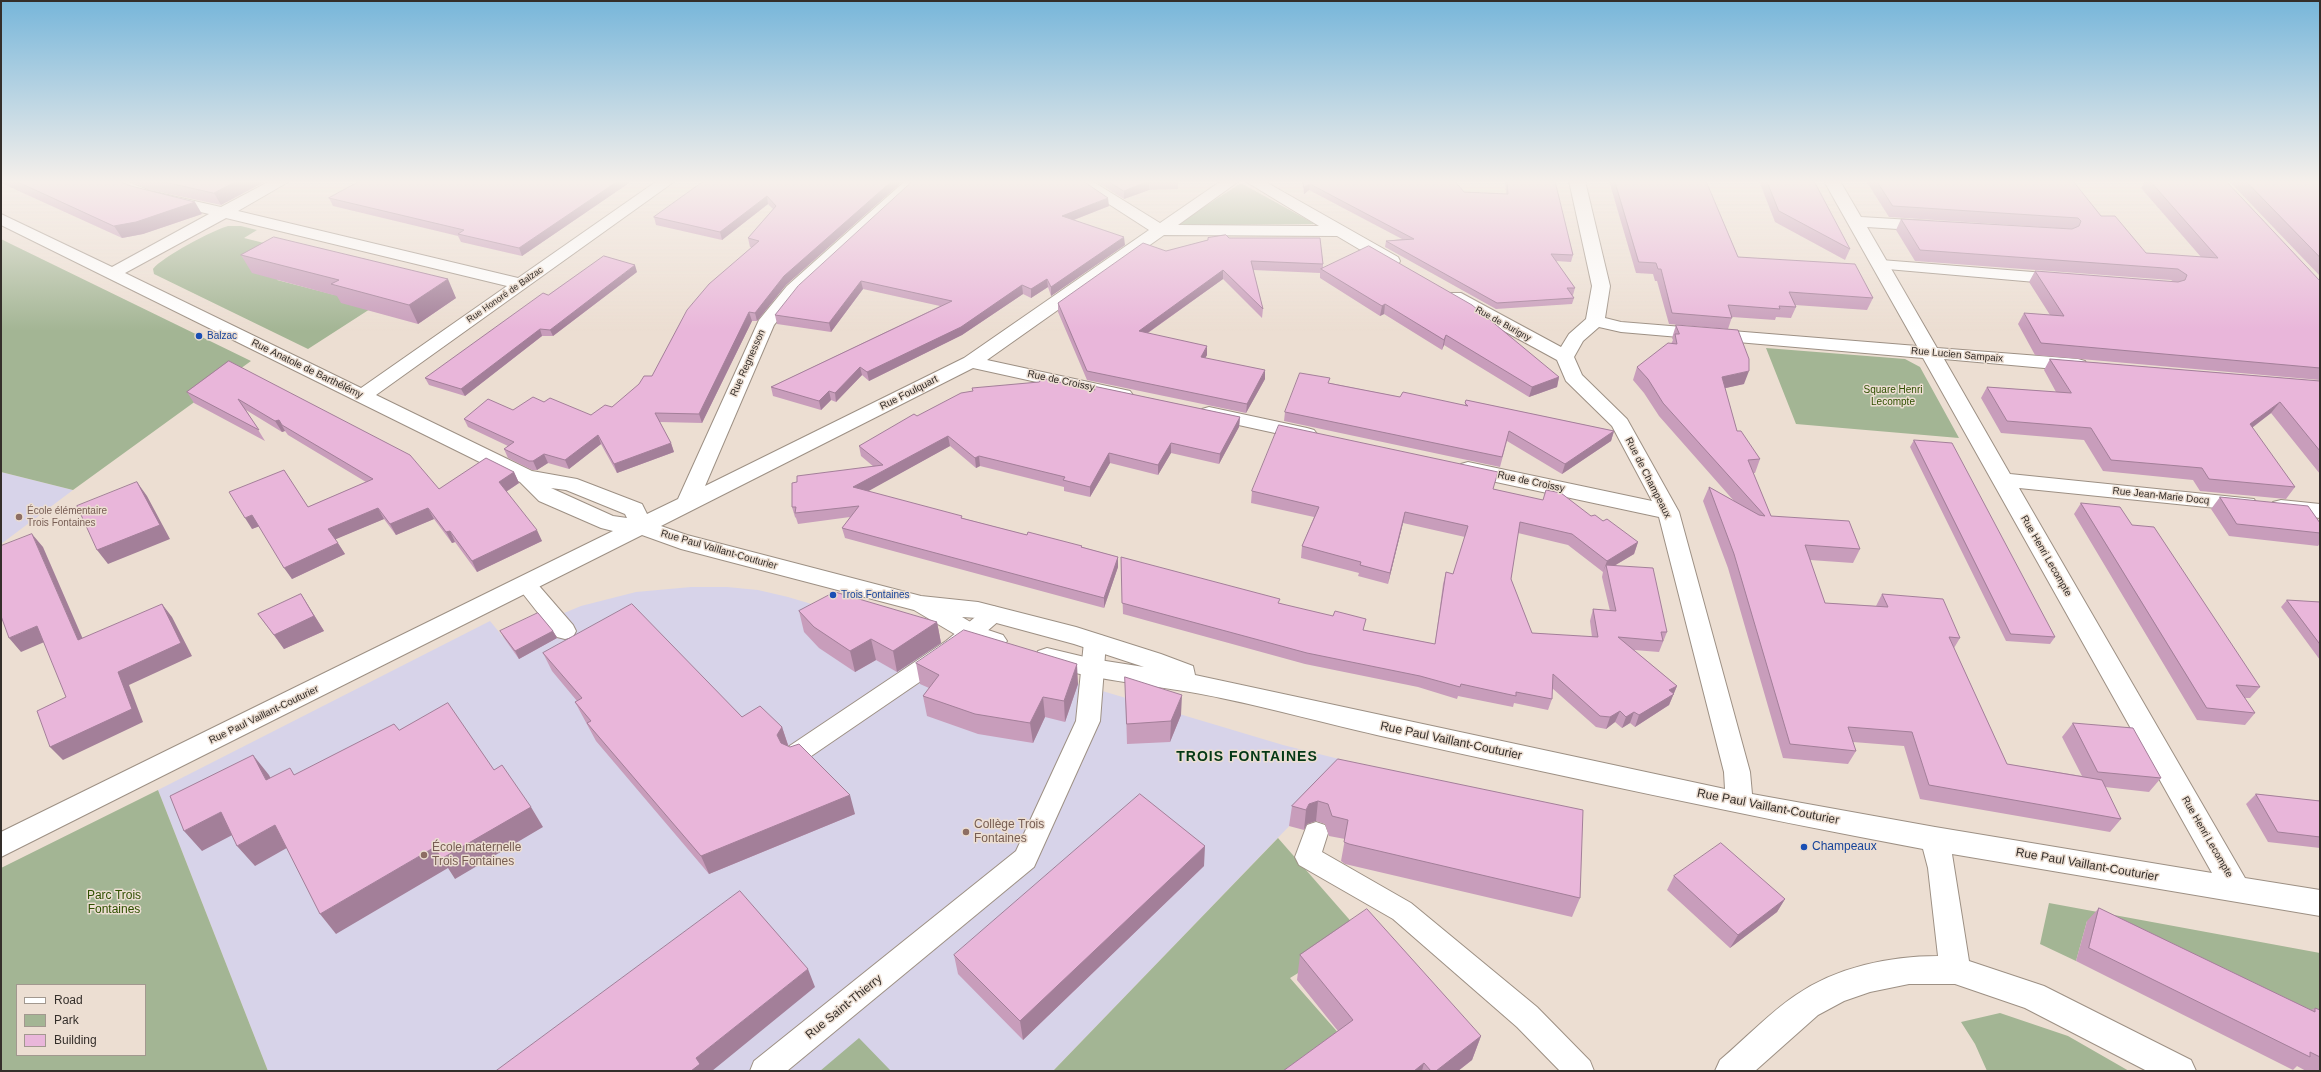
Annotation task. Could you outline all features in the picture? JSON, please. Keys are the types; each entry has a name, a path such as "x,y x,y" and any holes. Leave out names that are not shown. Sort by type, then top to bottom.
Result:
{"street":[{"name":"Rue Anatole de Barthélémy","path":"23,231 363,395 527,477 547,496 574,510 609,523 642,527"},
{"path":"111,274 191,231"},
{"path":"300,231 522,284"},
{"name":"Rue Honoré de Balzac","path":"363,395 597,231"},
{"name":"Rue Regnesson","path":"687,504 765,324 793,290 858,231"},
{"name":"Rue Foulquart","path":"642,527 971,362 1159,231"},
{"path":"1338,231 1407,270"},
{"path":"1565,357 1575,338 1595,321 1601,286 1589,231"},
{"name":"Rue Henri Lecompte","path":"1861,231 2238,890"},
{"name":"Rue de Burigny","path":"1442,289 1565,357"},
{"name":"Rue Lucien Sampaix","path":"1595,321 1621,327 2097,367"},
{"name":"Rue de Champeaux","path":"1565,357 1573,377 1620,422 1668,512 1738,772 1739,803"},
{"name":"Rue de Croissy","path":"971,362 1141,399"},
{"path":"1188,409 1327,439"},
{"name":"Rue de Croissy","path":"1451,465 1668,512"},
{"name":"Rue Jean-Marie Docq","path":"2003,480 2320,511"},
{"name":"Rue Paul Vaillant-Couturier","path":"1,845 642,527 681,541 921,604 978,610 1095,642 1152,660 1221,688"},
{"name":"Rue Paul Vaillant-Couturier","path":"921,604 971,633 1093,668 1221,688 1377,725 1739,803 1935,839 2320,903"},
{"path":"1935,839 1942,868 1955,970"},
{"path":"1731,1071 1807,1005 1836,989 1870,978 1909,970 1955,970 2033,996 2180,1071"}],"lane":[{"path":"1880,265 2077,280"},
{"path":"527,585 565,631"},
{"path":"796,754 933,661 971,633 993,614"},
{"path":"1093,668 1095,642"},
{"name":"Rue Saint-Thierry","path":"764,1071 924,943 1024,859 1088,721 1093,668"},
{"path":"1316,832 1308,857 1402,911 1526,1017 1580,1071"}],"shaded area":[{"name":"École élémentaire Trois Fontaines","path":"1,472 73,490 1,544"},
{"name":"Collège Trois Fontaines","path":"691,587 727,587 758,590 788,597 1283,745 1351,762 1053,1071 268,1071 158,790 490,621 504,638 581,606 636,592"}],"green space":[{"path":"216,231 255,231 244,238 292,250 277,280 335,295 412,282 308,349 154,274 153,269 158,264 200,238"},
{"path":"1,239 251,361 73,490 1,472"},
{"name":"Square Henri Lecompte","path":"1766,348 1905,359 1920,367 1959,438 1796,424"},
{"name":"Parc Trois Fontaines","path":"158,790 268,1071 1,1071 1,868"},
{"path":"1278,838 1362,934 1290,978 1348,1044 1311,1071 1053,1071"},
{"path":"2049,903 2320,953 2320,1031 2087,921 2076,961 2040,944"},
{"path":"2000,1013 2068,1036 2129,1071 1987,1071 1975,1044 1961,1022"},
{"path":"859,1038 891,1071 820,1071"}],"building":[{"path":"462,231 544,231 519,248 458,234"},
{"path":"754,231 835,231 784,276 755,313 749,312 699,414 655,413 671,443 614,464 598,435 565,460 544,454 533,461 529,461 504,449 514,442 464,419 488,399 513,410 533,397 544,402 550,398 591,415 605,405 612,407 639,384 644,376 652,376 687,310 709,284 759,241 748,238"},
{"path":"858,231 1106,231 1124,237 1051,287 1047,279 1031,289 1022,285 961,327 867,372 860,367 835,393 829,391 819,401 771,387 952,301 861,281 829,323 775,315 798,286"},
{"path":"1399,231 1567,231 1573,255 1551,254 1575,288 1567,288 1574,298 1497,303 1386,241 1414,239"},
{"path":"1630,231 1727,231 1738,257 1855,264 1873,298 1789,292 1796,307 1779,306 1780,309 1728,305 1732,318 1672,313 1661,269 1658,269 1656,263 1639,262"},
{"path":"1816,231 1840,231 1850,249"},
{"path":"1908,231 2128,231 2146,253 2218,258 2194,231 2273,231 2320,281 2320,368 2041,343 2024,313 2064,316 2035,271 2178,282 2185,280 2187,275 2178,269 1920,250"},
{"path":"2295,231 2320,231 2320,257"},
{"path":"1226,235 1229,238 1320,238 1323,264 1251,261 1263,309 1223,270 1139,331 1207,346 1201,357 1265,370 1247,404 1087,371 1058,303 1143,243 1166,251 1208,240 1208,238"},
{"path":"274,237 448,279 409,305 331,284 339,280 241,255"},
{"path":"1369,246 1472,305 1559,377 1532,387 1446,335 1444,340 1385,304 1382,306 1321,269"},
{"path":"604,256 635,265 550,330 540,329 461,389 425,378 543,293 548,295"},
{"path":"1676,325 1738,330 1749,359 1749,371 1722,377 1737,431 1741,431 1760,459 1748,460 1771,516 1849,521 1860,549 1805,545 1825,603 1888,607 1882,594 1943,599 1960,638 1949,637 2007,764 2102,780 2121,819 1929,785 1912,732 1848,727 1856,751 1790,744 1734,554 1709,487 1759,515 1765,516 1663,403 1648,379 1637,367 1668,343 1677,344 1675,334 1679,334"},
{"path":"2050,359 2320,381 2320,451 2280,402 2250,424 2295,487 2209,479 2202,468 2111,460 2091,428 2007,421 1987,387 2071,393"},
{"path":"229,361 410,455 439,489 486,458 514,472 499,482 537,530 472,561 450,531 446,532 428,508 390,524 378,508 328,529 338,543 284,568 252,515 245,518 229,492 284,470 308,507 373,479 282,425 279,420 275,421 238,399 259,430 187,392"},
{"path":"1300,373 1330,378 1328,383 1400,397 1403,392 1468,406 1465,403 1466,400 1614,431 1565,464 1509,431 1502,457 1285,412"},
{"path":"1042,378 1095,390 1093,386 1240,417 1220,454 1171,443 1158,465 1109,453 1090,487 1063,480 1065,477 979,456 975,458 948,436 853,487 962,516 961,518 1027,535 1028,532 1118,557 1104,598 842,528 859,506 795,513 796,507 792,507 792,483 797,482 797,476 883,465 859,446 914,414 917,416 961,393 973,391 972,388 1039,382"},
{"path":"1279,425 1498,472 1493,489 1543,500 1546,490 1561,493 1591,516 1595,515 1603,521 1607,519 1638,542 1607,561 1572,534 1520,522 1511,579 1532,633 1598,637 1593,609 1616,611 1606,565 1653,568 1667,632 1661,632 1663,641 1618,637 1677,686 1669,690 1674,694 1639,715 1634,712 1626,717 1620,711 1610,717 1600,716 1553,674 1552,699 1516,692 1516,696 1461,684 1460,687 1420,676 1307,653 1122,603 1121,557 1280,599 1278,603 1333,616 1335,611 1366,619 1363,630 1435,644 1446,572 1453,574 1468,526 1405,512 1390,573 1360,565 1361,562 1302,546 1319,507 1252,491"},
{"path":"1914,440 1952,443 2055,637 2011,634"},
{"path":"137,482 160,525 97,550 77,506"},
{"path":"2220,497 2308,506 2320,523 2320,533 2237,524"},
{"path":"2081,503 2120,507 2132,525 2154,527 2260,687 2236,685 2255,713 2207,708"},
{"path":"32,534 78,640 162,604 181,643 118,672 132,709 50,747 37,711 66,697 37,626 9,638 1,616 1,546"},
{"path":"835,592 937,622 893,651 871,639 850,651 814,627 799,611"},
{"path":"301,594 314,616 274,635 258,614"},
{"path":"2287,600 2320,602 2320,644"},
{"path":"632,604 742,717 760,706 782,727 777,735 781,743 790,747 799,744 850,795 701,856 587,723 591,721 575,702 582,698 543,653"},
{"path":"538,613 553,631 515,651 500,631"},
{"path":"964,630 1077,664 1064,701 1043,697 1030,723 975,714 923,696 939,675 916,663"},
{"path":"1125,677 1182,695 1171,721 1127,724"},
{"path":"448,703 494,770 502,765 531,807 441,859 435,847 320,914 275,825 237,846 221,812 184,831 170,796 253,755 266,780 290,768 294,775 394,724 399,730"},
{"path":"2073,723 2133,728 2161,778 2098,772"},
{"path":"1338,759 1583,810 1580,898 1344,842 1348,820 1332,816 1328,804 1318,801 1309,804 1306,810 1292,806"},
{"path":"1140,794 1205,846 1020,1021 954,955"},
{"path":"2256,794 2320,801 2320,837 2278,832"},
{"path":"1721,843 1785,899 1738,935 1674,876"},
{"path":"740,891 808,969 696,1058 700,1064 691,1071 496,1071"},
{"path":"2099,908 2315,1012 2315,1008 2320,1010 2320,1057 2310,1052 2310,1057 2089,948"},
{"path":"1367,909 1481,1036 1436,1071 1431,1071 1424,1063 1414,1071 1283,1071 1353,1020 1300,955"}],"place":[{"name":"Balzac","path":"199,336"},
{"name":"École élémentaire Trois Fontaines","path":"19,517"},
{"name":"Trois Fontaines","path":"833,595"},
{"name":"Collège Trois Fontaines","path":"966,832"},
{"name":"Champeaux","path":"1804,847"},
{"name":"École maternelle Trois Fontaines","path":"424,855"}],"district":[{"name":"TROIS FONTAINES","path":"1247,757"}]}
